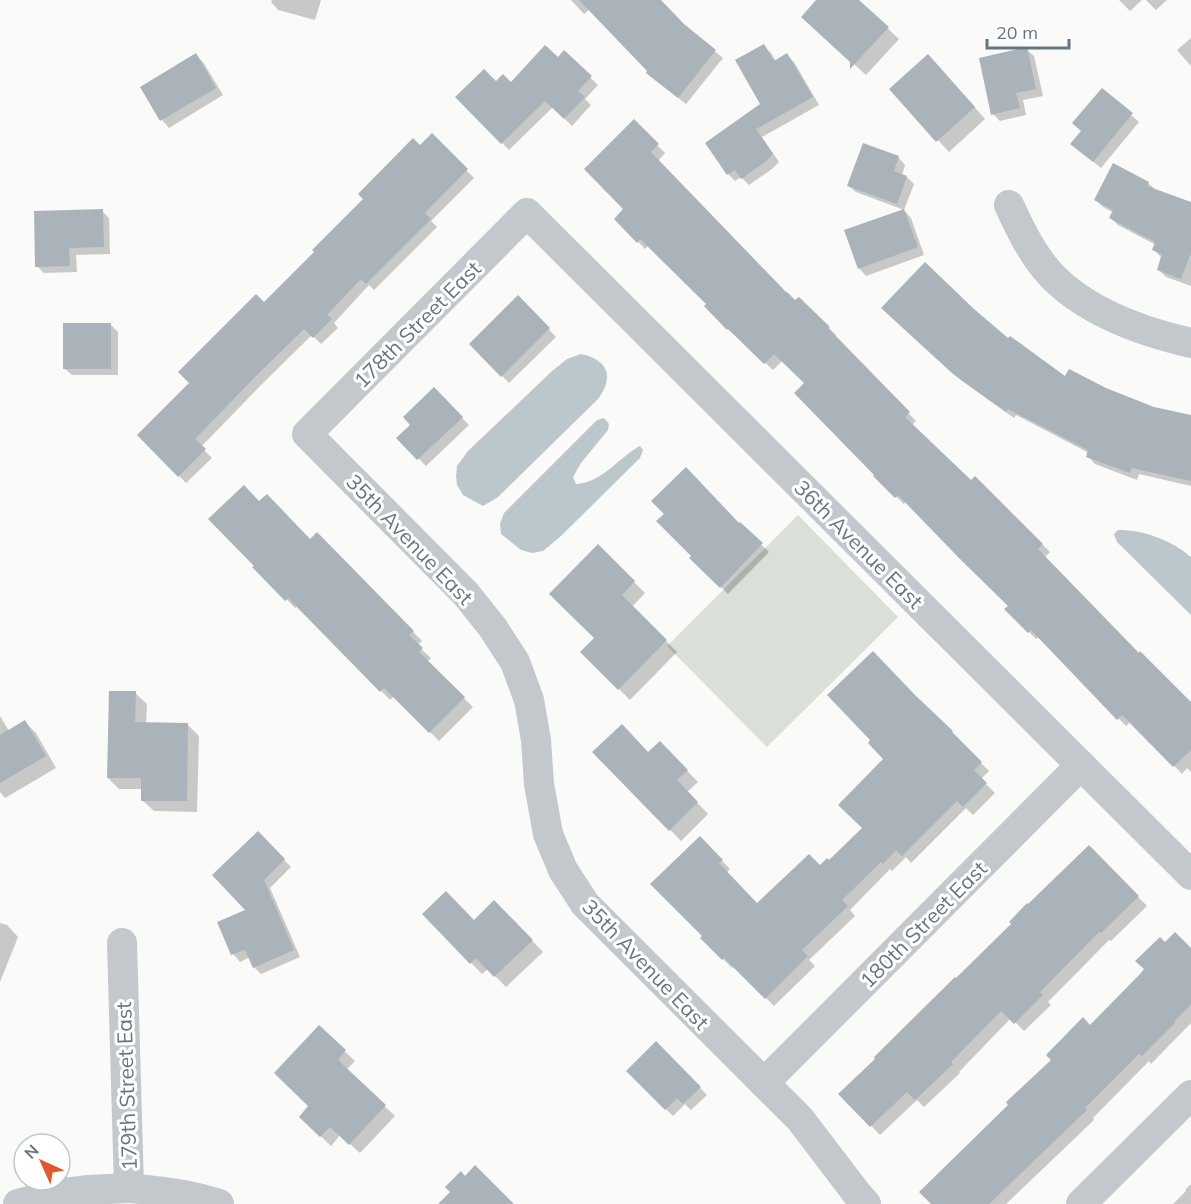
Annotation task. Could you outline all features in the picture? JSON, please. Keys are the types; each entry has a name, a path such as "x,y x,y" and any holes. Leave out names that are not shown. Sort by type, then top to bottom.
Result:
{"street":[{"path":"1009,205 1037,255 1052,275 1073,294 1092,306 1137,327 1191,343"},
{"name":"178th Street East","path":"308,434 527,213"},
{"name":"36th Avenue East","path":"527,213 1191,875"},
{"name":"35th Avenue East","path":"308,434 466,594 493,628 515,662 529,700 536,740 538,784 548,834 563,870 585,904 800,1119 866,1204"},
{"name":"180th Street East","path":"764,1083 1081,765"},
{"name":"179th Street East","path":"18,1204 55,1194 129,1188 122,943"},
{"path":"1080,1204 1191,1095"},
{"path":"129,1188 173,1193 219,1204"}],"shaded area":[{"path":"581,354 598,360 606,370 606,384 598,399 498,497 483,506 463,495 457,485 457,466 468,451 551,372 567,359"},
{"path":"604,418 609,424 608,430 581,463 573,477 576,484 594,479 640,446 643,450 640,458 543,551 532,553 521,550 501,534 500,524 504,513 597,420"},
{"path":"798,515 898,617 767,747 667,646"},
{"path":"1118,530 1157,537 1191,557 1191,615 1117,542 1114,534"}],"building":[{"path":"579,0 661,0 684,24 716,50 678,98 646,73 647,71"},
{"path":"816,0 859,0 889,27 850,69 850,62 801,17"},
{"path":"764,44 774,61 787,53 813,97 756,129 773,154 741,179 735,170 727,175 705,143 760,104 735,60"},
{"path":"545,45 558,57 564,50 592,76 578,91 585,97 564,119 545,101 501,144 455,97 484,69 496,81 503,74 511,82"},
{"path":"1027,47 1036,89 1016,93 1020,108 991,115 979,58"},
{"path":"196,53 216,88 160,121 140,87"},
{"path":"928,54 975,107 936,142 889,89"},
{"path":"1102,88 1133,113 1093,162 1070,144 1081,131 1072,123"},
{"path":"634,119 659,144 651,152 786,292 795,300 799,297 830,327 828,328 910,412 905,417 971,480 975,476 1043,544 1038,549 1139,653 1140,651 1191,702 1191,750 1173,767 1122,715 1117,720 1031,630 1028,633 1004,609 1008,606 898,495 895,498 873,476 794,393 804,383 774,354 764,364 727,330 704,306 706,304 640,239 637,243 614,219 623,209 584,169"},
{"path":"432,133 468,169 425,213 431,219 366,284 361,279 327,315 332,319 313,338 304,329 195,439 206,449 178,477 137,435 189,383 178,372 256,294 264,302 363,199 358,194 413,138 420,145"},
{"path":"863,143 899,156 894,171 907,176 897,204 847,186"},
{"path":"1113,163 1149,182 1147,186 1191,202 1191,253 1181,279 1157,270 1162,254 1152,250 1155,242 1109,218 1113,210 1094,200"},
{"path":"103,209 104,247 69,248 70,266 35,267 34,211"},
{"path":"904,209 918,247 858,269 844,230"},
{"path":"925,262 1008,338 1010,336 1065,376 1069,369 1106,388 1154,407 1191,415 1191,481 1132,468 1130,473 1086,457 1088,450 1008,409 1006,412 953,374 881,308"},
{"path":"518,295 550,328 501,377 469,344"},
{"path":"63,323 111,323 111,369 63,369"},
{"path":"434,387 463,417 417,460 396,438 410,425 403,417"},
{"path":"686,467 739,523 763,543 720,588 656,521 664,514 651,501"},
{"path":"244,485 259,501 267,494 310,539 317,532 414,631 409,635 423,648 419,652 465,697 429,733 384,688 380,692 288,598 285,601 208,519"},
{"path":"598,544 635,581 622,595 667,640 618,690 580,652 594,638 549,594"},
{"path":"873,651 982,762 974,770 987,783 963,807 957,801 902,856 896,850 883,864 881,862 842,900 848,906 802,950 808,956 765,999 724,958 722,960 700,938 702,936 650,884 700,836 723,860 719,863 757,903 809,854 820,865 827,858 829,860 862,828 838,805 883,759 868,743 870,740 827,695"},
{"path":"109,691 136,691 135,722 188,723 187,801 141,801 141,778 107,778"},
{"path":"25,720 46,756 0,783 0,735"},
{"path":"622,724 648,752 660,741 688,770 677,780 698,802 669,831 592,752"},
{"path":"258,831 285,859 264,880 294,950 253,968 245,950 231,955 217,922 245,910 212,875"},
{"path":"1089,845 1139,896 1101,933 1099,932 1040,992 1043,995 1014,1024 1001,1011 951,1062 953,1064 915,1100 907,1092 870,1127 838,1094 1011,924 1009,922 1027,903"},
{"path":"446,891 474,920 494,900 533,940 494,977 476,958 470,964 422,914"},
{"path":"1175,932 1191,948 1191,1004 1175,1023 1142,1056 1139,1054 1085,1108 1087,1110 989,1204 931,1204 919,1192 1008,1105 1006,1102 1051,1060 1046,1055 1083,1017 1090,1025 1140,974 1144,969 1135,961 1160,937 1165,942"},
{"path":"319,1025 346,1050 338,1060 386,1105 349,1145 330,1127 320,1137 299,1117 308,1106 274,1073"},
{"path":"656,1041 701,1087 683,1104 677,1098 665,1110 626,1071"},
{"path":"475,1165 514,1204 438,1204 450,1192 445,1187 461,1171 465,1176"}]}
